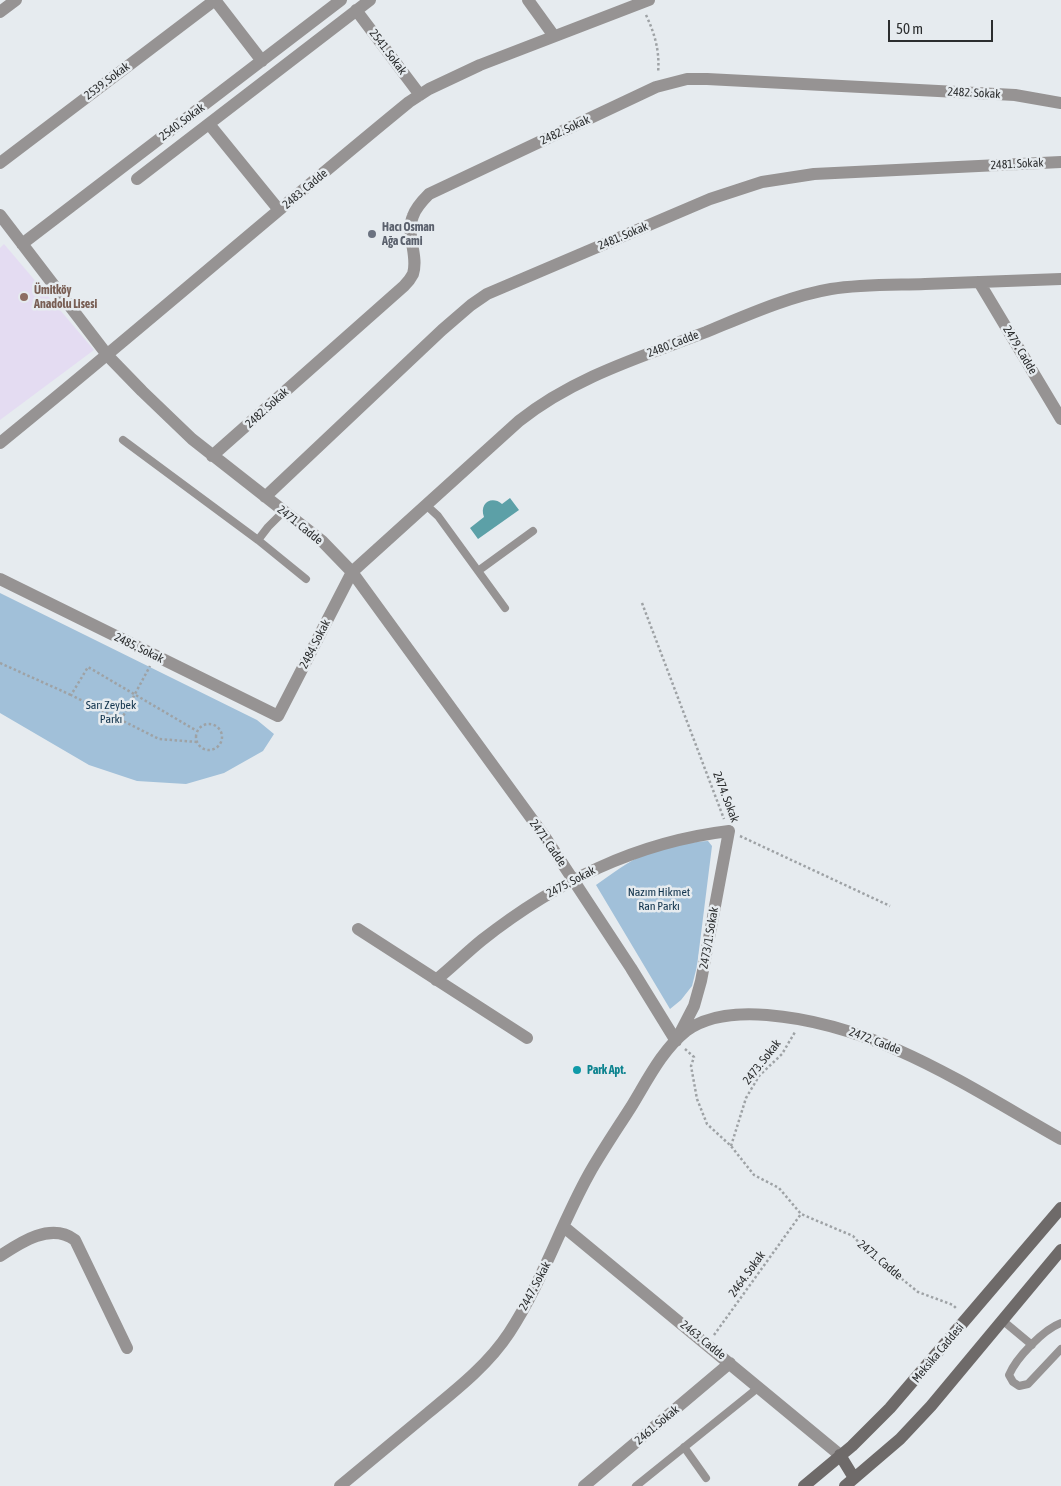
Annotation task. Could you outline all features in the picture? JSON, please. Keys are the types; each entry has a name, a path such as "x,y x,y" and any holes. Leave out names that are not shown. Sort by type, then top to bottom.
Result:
{"main road":[{"name":"Meksika Caddesi","path":"804,1486 890,1408 1061,1208"},
{"path":"840,1455 851,1483 900,1439 931,1406 1002,1320 1059,1257"}],"street":[{"path":"0,12 16,0"},
{"path":"215,0 262,61"},
{"name":"2539. Sokak","path":"1,159 215,0"},
{"name":"2540. Sokak","path":"22,244 341,0"},
{"path":"137,179 370,0"},
{"path":"528,0 554,36"},
{"name":"2483. Cadde","path":"0,443 108,356 400,109 420,95 480,65 645,1"},
{"name":"2541. Sokak","path":"356,10 420,95"},
{"path":"309,25 320,39"},
{"name":"2482. Sokak","path":"212,456 404,286 412,274 415,261 411,232 412,217 419,204 429,194 656,87 676,81 708,79 1015,95 1061,103"},
{"path":"209,124 279,210"},
{"name":"2481. Sokak","path":"265,497 442,330 487,294 710,199 762,182 814,174 1061,162"},
{"name":"2471. Cadde","path":"0,215 108,356 169,417 212,456 322,542 352,572 506,782 574,880 676,1041"},
{"name":"2480. Cadde","path":"352,572 519,420 560,392 612,368 766,308 830,289 882,285 1061,279"},
{"name":"2479. Cadde","path":"979,282 1061,419"},
{"name":"2484. Sokak","path":"278,716 352,572"},
{"name":"2485. Sokak","path":"0,579 278,716"},
{"name":"2475. Sokak","path":"436,980 481,941 514,916 546,895 608,862 639,850 700,834 729,831"},
{"name":"2473/1. Sokak","path":"676,1041 694,1006 701,981 729,831"},
{"path":"358,929 527,1038"},
{"name":"2472. Cadde","path":"676,1041 686,1031 714,1017 746,1014 822,1023 863,1035 916,1057 1061,1139"},
{"name":"2447. Sokak","path":"340,1486 451,1394 485,1362 507,1335 524,1307 591,1170 654,1070 676,1041"},
{"name":"2463. Cadde","path":"564,1227 840,1455"},
{"path":"0,1256 29,1240 50,1232 64,1233 74,1240 127,1348"},
{"name":"2461. Sokak","path":"584,1486 730,1363"}],"lane":[{"path":"123,440 258,540 306,579"},
{"path":"426,505 438,516 505,608"},
{"path":"258,540 284,511"},
{"path":"478,571 533,531"},
{"path":"1002,1320 1032,1345"},
{"path":"1061,1323 1053,1326 1032,1345 1012,1368 1009,1375 1013,1382 1019,1386 1028,1384 1061,1349"},
{"path":"636,1486 759,1387"},
{"path":"684,1447 706,1478"}],"path":[{"path":"645,1 658,52 659,64 656,87"},
{"name":"2474. Sokak","path":"642,603 729,831 890,906"},
{"path":"121,720 156,656"},
{"path":"0,663 71,695 159,739 197,742"},
{"path":"71,695 88,667 197,730"},
{"path":"212,724 219,729 222,737 219,745 211,749 203,748 197,742 197,730 204,725 212,724"},
{"name":"2473. Sokak","path":"731,1146 746,1098 759,1076 782,1054 803,1020"},
{"name":"2471. Cadde","path":"676,1041 694,1057 691,1066 697,1099 707,1124 731,1146 754,1175 779,1188 801,1214 853,1236 865,1249 918,1292 953,1305 966,1320"},
{"name":"2464. Sokak","path":"707,1344 801,1214"}],"shaded area":[{"name":"Ümitköy Anadolu Lisesi","path":"4,244 94,350 0,420 0,248"},
{"path":"510,498 519,510 478,539 470,528 484,517 483,508 487,502 494,500 502,504"}],"green space":[{"name":"Sarı Zeybek Parkı","path":"0,593 257,720 274,734 263,751 224,773 186,784 137,781 89,765 0,713"},
{"name":"Nazım Hikmet Ran Parkı","path":"708,841 712,846 697,966 692,986 681,1000 670,1009 596,885 626,864 646,854 677,845"}],"place":[{"name":"Hacı Osman Ağa Cami","path":"372,234"},
{"name":"Ümitköy Anadolu Lisesi","path":"24,297"},
{"name":"Park Apt.","path":"577,1070"}]}
